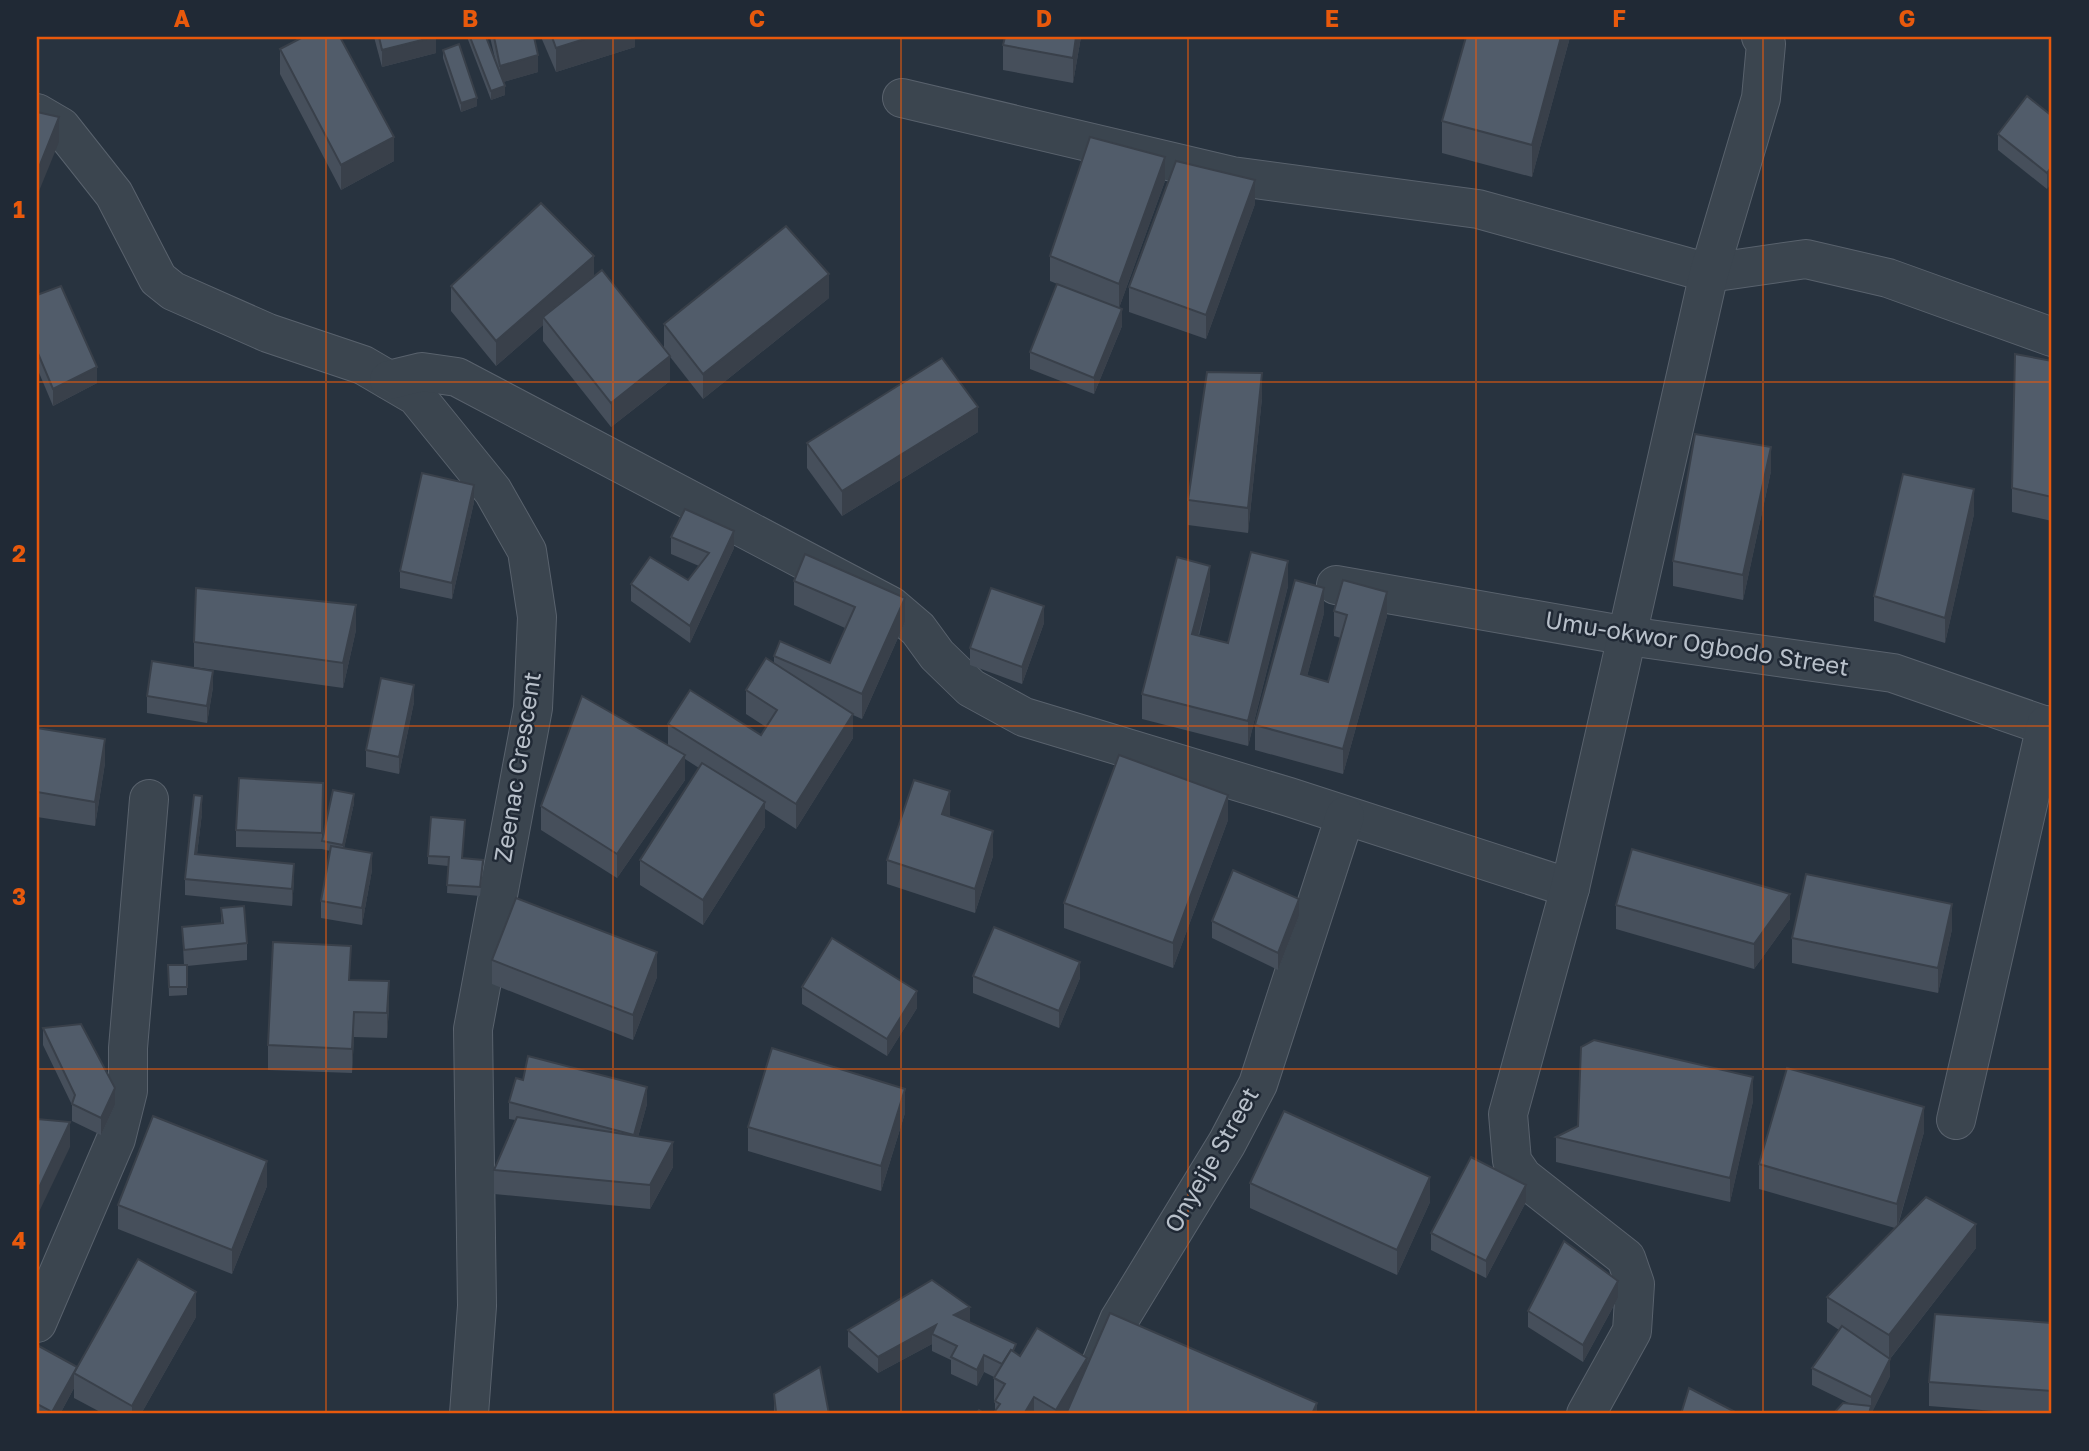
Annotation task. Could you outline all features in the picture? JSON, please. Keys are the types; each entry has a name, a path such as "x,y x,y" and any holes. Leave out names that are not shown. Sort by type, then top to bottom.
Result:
{"street":[{"path":"1586,1414 1632,1331 1635,1284 1626,1258 1523,1177 1512,1161 1508,1114 1570,888 1709,273 1761,98 1766,44 1761,37"},
{"path":"902,98 1232,176 1478,209 1709,273 1806,259 1888,278 2052,337"},
{"name":"Zeenac Crescent","path":"37,113 61,127 114,194 158,279 173,291 268,334 363,365 416,396 493,491 527,551 537,617 533,708 473,1029 477,1306 469,1414"},
{"path":"389,380 422,372 457,377 553,425 891,606 918,629 937,655 971,688 1024,717 1570,888"},
{"name":"Umu-okwor Ogbodo Street","path":"1336,585 1628,636 1893,673 2049,726"},
{"path":"1956,1120 2049,726"},
{"path":"37,1323 116,1139 128,1091 128,1048 149,799"},
{"name":"Onyeije Street","path":"1080,1414 1126,1309 1227,1143 1258,1084 1345,816"}],"building":[{"path":"303,37 340,37 394,137 341,165 280,49"},
{"path":"379,37 434,37 382,50"},
{"path":"470,37 486,37 505,86 491,91"},
{"path":"494,37 534,37 538,55 500,66"},
{"path":"552,37 591,37 556,48"},
{"path":"1005,37 1076,37 1073,58 1003,45"},
{"path":"1466,37 1561,37 1532,145 1442,121"},
{"path":"459,44 477,98 461,103 443,50"},
{"path":"2027,96 2052,116 2052,166 2047,173 1998,134"},
{"path":"37,112 59,117 37,172"},
{"path":"1090,137 1165,157 1119,284 1050,256"},
{"path":"1176,161 1255,180 1206,315 1129,287"},
{"path":"541,203 594,256 496,341 451,286"},
{"path":"786,226 829,274 703,374 664,324"},
{"path":"602,270 670,356 611,403 543,317"},
{"path":"1057,284 1122,309 1094,378 1030,352"},
{"path":"61,286 97,367 53,389 37,351 37,295"},
{"path":"2015,354 2052,361 2052,497 2012,488"},
{"path":"942,358 978,407 842,491 807,443"},
{"path":"1207,372 1262,373 1248,508 1188,500"},
{"path":"1695,434 1771,447 1743,575 1673,561"},
{"path":"422,473 474,485 452,583 400,571"},
{"path":"1903,474 1974,489 1945,618 1874,596"},
{"path":"685,509 734,531 690,626 631,584 650,557 688,580 709,553 671,537"},
{"path":"1251,552 1288,561 1248,721 1142,694 1177,557 1210,566 1192,634 1228,643"},
{"path":"805,554 905,598 862,694 774,656 780,641 830,663 855,607 794,581"},
{"path":"1295,580 1324,588 1301,674 1328,682 1347,615 1334,611 1343,580 1387,592 1343,749 1255,725"},
{"path":"196,588 356,605 343,663 194,642"},
{"path":"991,588 1044,606 1022,667 970,648"},
{"path":"766,658 853,714 796,804 668,724 690,690 761,735 777,710 746,690"},
{"path":"152,661 213,671 207,706 147,696"},
{"path":"381,678 414,685 399,757 366,750"},
{"path":"582,696 685,755 617,854 541,806"},
{"path":"37,728 105,739 95,802 37,792"},
{"path":"1119,755 1228,795 1173,943 1064,903"},
{"path":"702,763 765,802 703,900 640,860"},
{"path":"239,778 323,783 322,833 236,830"},
{"path":"914,780 950,791 942,814 993,831 975,889 887,860"},
{"path":"333,790 354,794 343,845 322,841"},
{"path":"194,795 202,796 195,854 294,864 292,889 185,879"},
{"path":"431,817 465,820 462,858 483,860 480,887 447,885 449,857 428,856"},
{"path":"331,846 372,853 362,908 321,901"},
{"path":"1632,849 1790,894 1754,944 1616,905"},
{"path":"1233,870 1299,899 1278,953 1212,921"},
{"path":"1806,874 1952,904 1938,968 1792,938"},
{"path":"516,898 657,952 633,1015 492,960"},
{"path":"244,906 247,943 184,950 182,927 223,923 221,908"},
{"path":"994,927 1080,962 1059,1011 973,976"},
{"path":"832,938 917,991 887,1039 802,987"},
{"path":"273,942 351,946 349,980 389,981 387,1013 354,1012 352,1049 268,1045"},
{"path":"168,965 187,965 187,987 169,987"},
{"path":"81,1024 115,1088 101,1118 72,1104 75,1095 43,1028"},
{"path":"1594,1040 1753,1077 1730,1178 1556,1137 1578,1126 1581,1047"},
{"path":"772,1048 905,1089 881,1166 748,1127"},
{"path":"528,1056 647,1087 634,1135 509,1102 516,1078 523,1080"},
{"path":"1787,1068 1924,1107 1897,1204 1759,1164"},
{"path":"1284,1111 1430,1177 1397,1250 1250,1183"},
{"path":"153,1116 267,1161 232,1250 118,1205"},
{"path":"517,1117 673,1142 650,1185 494,1170"},
{"path":"37,1119 70,1122 37,1192"},
{"path":"1471,1157 1526,1185 1486,1261 1431,1233"},
{"path":"1926,1197 1976,1224 1889,1335 1827,1297"},
{"path":"1564,1241 1618,1281 1583,1345 1528,1311"},
{"path":"138,1259 196,1292 132,1406 74,1373"},
{"path":"932,1280 970,1307 954,1315 1016,1344 1002,1364 984,1355 977,1370 951,1357 957,1346 932,1334 936,1325 878,1357 848,1330"},
{"path":"1110,1313 1317,1403 1312,1414 1066,1414"},
{"path":"1935,1314 2052,1323 2052,1391 1929,1382"},
{"path":"1842,1326 1890,1359 1871,1397 1812,1368"},
{"path":"1037,1328 1087,1358 1056,1410 1034,1397 1024,1414 993,1414 1000,1404 995,1401 1005,1384 994,1378 1011,1350 1020,1356"},
{"path":"37,1345 77,1367 52,1412 37,1404"},
{"path":"820,1367 829,1414 776,1412 774,1394"},
{"path":"1689,1388 1739,1414 1681,1414"},
{"path":"1843,1403 1871,1406 1869,1414 1833,1414"}]}
